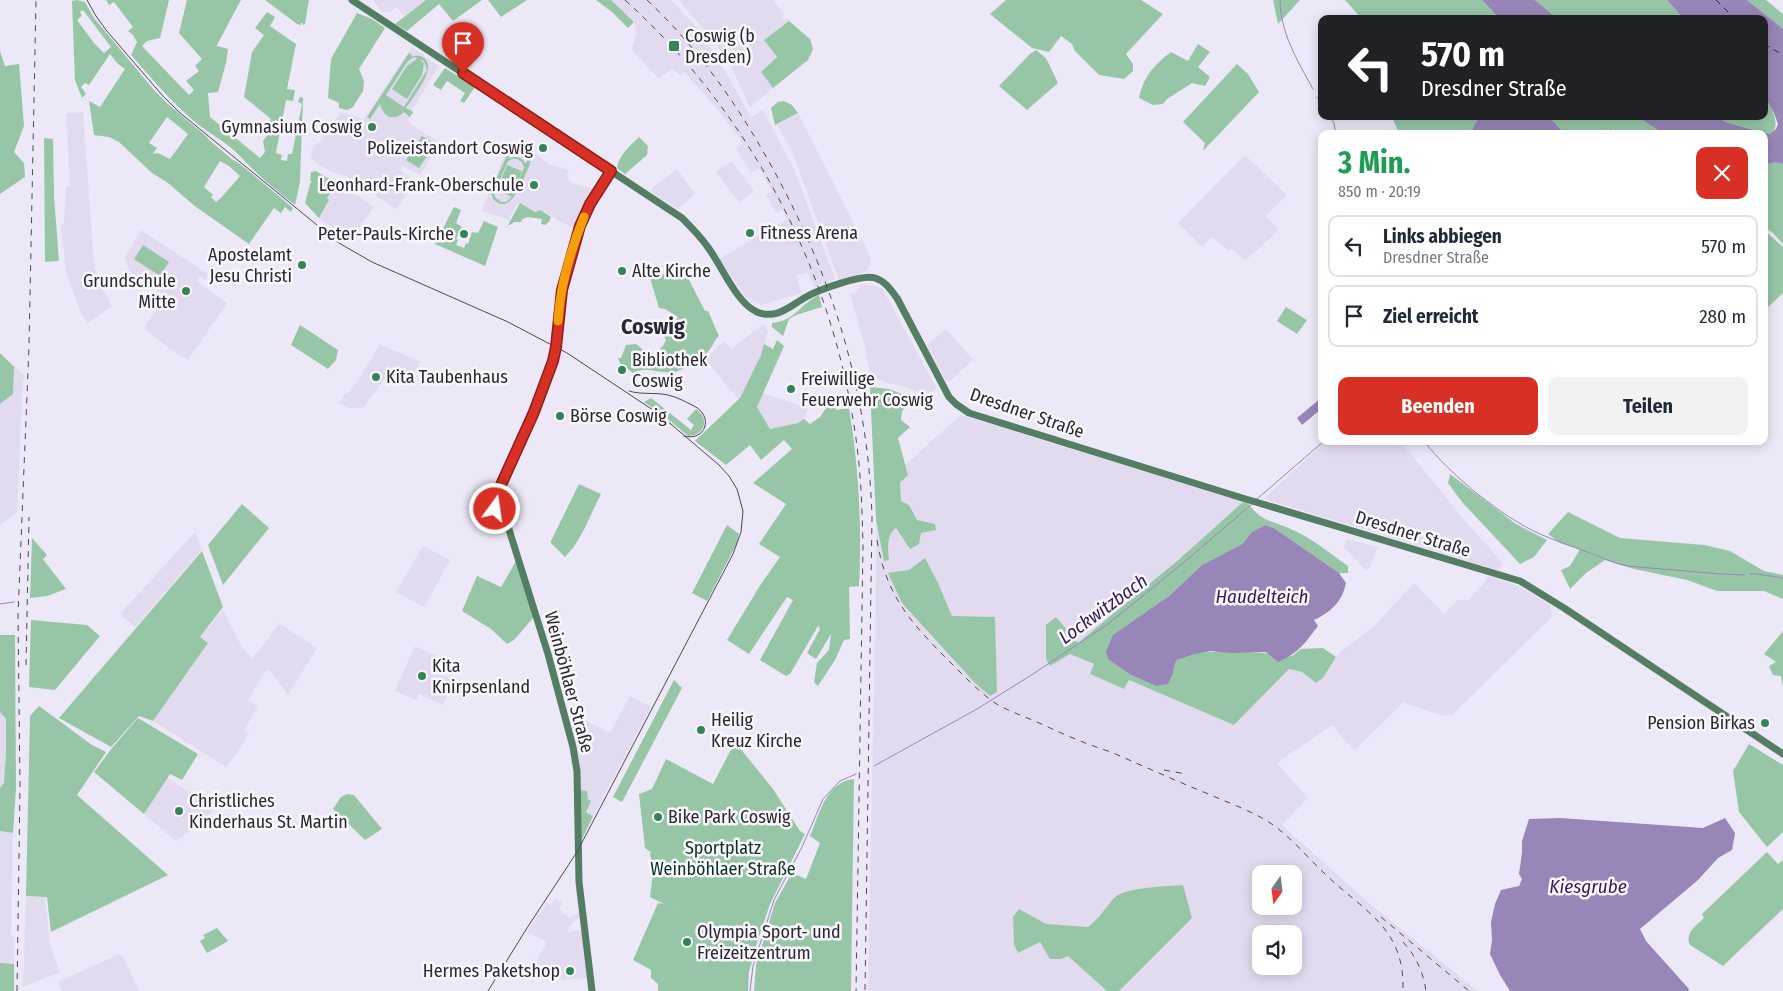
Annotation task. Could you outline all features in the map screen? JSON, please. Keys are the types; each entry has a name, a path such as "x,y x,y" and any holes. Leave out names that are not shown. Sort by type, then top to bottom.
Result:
{"main road":[{"name":"Dresdner Straße","path":"352,0 662,204 694,229 708,246 741,299 756,311 769,314 780,312 805,297 818,292 864,277 877,278 889,287 897,298 949,397 969,412 1251,501 1520,582 1571,613 1783,754"},
{"path":"496,496 534,412 553,361 562,290 580,226 590,204 611,171"},
{"path":"488,496 496,496 499,502 497,508 488,509 485,504 488,496"},
{"name":"Weinböhlaer Straße","path":"497,508 506,520 549,658 574,747 577,770 579,882 592,991"}],"shaded area":[{"path":"373,0 426,0 404,16 397,7 389,12 382,12"},
{"path":"611,0 671,0 699,30 751,117 763,110 795,171 835,279 814,287 807,272 796,276 802,293 761,305 746,297 719,259 787,219 782,210 776,213 766,195 772,191 759,168 751,173 736,149 743,143 718,110 684,72 680,75 672,68 659,79 632,50 636,32 634,22"},
{"path":"679,0 774,0 784,14 782,17 785,20 788,18 789,21 764,40 777,57 761,72 773,88 750,108 731,66 718,47"},
{"name":"Gymnasium Coswig","path":"412,47 439,66 412,110 413,112 409,119 410,124 440,143 420,175 403,166 400,171 415,182 396,209 344,175 331,172 316,163 312,158 311,152 341,112 364,119"},
{"path":"83,112 94,265 101,287 112,306 88,323 81,313 66,272 61,225 64,224 66,187 70,186 66,113"},
{"path":"798,113 870,256 871,262 867,271 839,280 791,149 777,125"},
{"name":"Leonhard-Frank-Oberschule","path":"511,140 525,146 549,164 569,170 567,174 569,181 574,184 596,189 584,204 576,230 540,210 535,212 518,203 508,220 483,211 482,209"},
{"path":"1245,155 1287,195 1266,216 1279,230 1245,261 1232,249 1229,251 1212,237 1202,247 1178,223"},
{"path":"732,161 754,192 739,202 716,172"},
{"path":"677,169 695,194 678,209 651,192 653,187"},
{"path":"335,185 343,186 374,207 350,240 319,218 329,200 327,198"},
{"name":"Grundschule Mitte","path":"141,230 208,274 205,280 199,276 196,281 227,303 188,360 171,350 144,328 165,295 129,271 125,257"},
{"path":"865,284 882,288 936,387 935,390 929,393 922,393 870,376 865,346 850,294 859,291 859,285"},
{"path":"764,323 768,331 761,355 738,399 705,359 724,341 731,349"},
{"path":"946,329 973,360 950,381 946,381 927,345"},
{"name":"Kita Taubenhaus","path":"380,344 421,362 407,382 398,376 385,378 363,408 349,408 339,403 356,384"},
{"path":"0,353 25,376 23,381 17,513 0,525"},
{"path":"763,393 808,408 804,419 798,423 770,429 757,407"},
{"path":"961,415 1243,502 1071,654 1094,665 1090,674 1124,689 1129,680 1234,725 1289,669 1302,672 1316,683 1323,678 1339,653 1373,627 1414,583 1444,614 1458,600 1469,600 1489,576 1518,586 1550,605 1552,617 1452,715 1444,716 1404,702 1354,751 1332,725 1277,763 1308,798 1282,825 1369,903 1478,991 868,991 877,492"},
{"path":"1321,445 1403,445 1467,523 1503,563 1498,570 1264,499"},
{"path":"195,532 202,549 135,627 120,614"},
{"path":"1347,539 1378,547 1370,567 1366,571 1344,549"},
{"path":"423,546 450,560 424,607 396,592"},
{"path":"223,610 242,647 252,658 279,623 317,648 288,695 269,670 264,673 248,700 258,706 244,730 249,733 226,767 153,721 208,643 200,637"},
{"name":"Kita Knirpsenland","path":"415,646 438,657 430,671 454,680 443,705 419,694 416,700 395,691"},
{"path":"630,696 651,707 593,816 586,812 588,799 579,790 571,727 577,716 610,733"},
{"path":"0,712 6,719 6,752 4,783 0,788"},
{"name":"Christliches Kinderhaus St. Martin","path":"167,778 215,808 196,827 176,841 144,814"},
{"path":"0,831 13,833 11,935 14,938 14,964 0,963"},
{"path":"26,896 45,897 50,945 60,972 23,987"},
{"path":"555,898 562,903 559,910 570,918 579,911 579,919 573,922 567,932 582,930 588,978 561,980 520,971 523,966 532,964 535,959 537,960 547,942 527,932 547,903 551,905"},
{"path":"119,954 123,957 139,991 62,991 58,982"}],"green space":[{"path":"106,0 169,0 160,38 147,41 142,46 189,95 194,90 186,81 199,71 195,66 202,59 179,33 187,0 241,0 217,45 217,47 228,49 218,92 208,93 210,117 260,158 265,152 263,141 271,130 267,124 271,119 244,97 252,52 264,35 255,28 267,12 275,17 270,26 296,44 287,89 295,90 293,101 286,100 276,153 282,155 281,160 287,161 288,154 292,154 302,104 298,102 300,97 303,98 300,182 295,205 260,176 228,145 193,120 165,93 131,55 137,42 128,31 133,27 114,2 109,5"},
{"path":"265,0 309,0 305,24 297,24"},
{"path":"426,0 482,0 453,21 439,4 407,31 395,24"},
{"path":"488,0 527,0 501,17"},
{"path":"596,0 611,0 634,22 628,28 612,12"},
{"path":"1006,0 1141,0 1163,14 1126,54 1133,64 1133,71 1124,79 1099,75 1075,51 1072,44 1061,36 1049,52 1032,48 990,14"},
{"path":"1273,0 1300,0 1278,24"},
{"path":"1345,0 1482,0 1496,15 1358,15"},
{"path":"1535,0 1667,0 1680,15 1553,15"},
{"path":"1747,0 1766,0 1783,14 1783,29"},
{"path":"72,1 85,2 94,18 154,90 209,140 293,208 291,212 285,207 281,213 274,208 249,244 152,173 119,142 109,137 94,135 89,101 100,107 125,69 110,54 89,85 85,83 81,87 86,94 82,98 75,80","holes":["83,10 111,47 104,53 77,20 82,16 80,12","167,117 188,134 170,159 158,153 153,154 157,148 149,143","220,161 240,176 216,202 211,197 213,195 204,187"]},
{"path":"357,13 372,19 385,28 359,69 364,81 363,91 353,107 347,110 339,108 339,103 328,98 331,59"},
{"path":"789,21 810,39 813,49 808,60 773,88 761,72 777,57 764,40"},
{"path":"1198,44 1210,52 1198,67 1210,77 1205,86 1192,83 1167,99 1163,104 1153,105 1139,98 1147,77 1159,62 1171,52 1188,61"},
{"path":"1036,50 1046,58 1058,83 1027,110 999,86"},
{"path":"0,51 5,66 19,64 24,126 14,152 24,163 25,177 0,194"},
{"path":"409,53 412,55 411,57 419,56 423,57 428,65 428,71 406,108 413,112 410,117 404,112 396,117 389,117 380,104 370,119 367,117","holes":["414,57 424,61 427,70 404,107 386,95 408,61"]},
{"path":"418,58 424,63 422,75 407,99 392,89 407,66"},
{"path":"1237,64 1248,74 1259,92 1203,151 1205,143 1183,122"},
{"path":"445,68 475,87 464,103 460,101 465,93 447,81 441,90 433,85"},
{"path":"784,101 792,105 798,113 775,125 771,108 778,102"},
{"path":"1768,102 1774,115 1775,126 1774,131 1770,134 1768,133 1768,130 1755,130 1722,120 1768,120"},
{"path":"1394,120 1477,120 1472,130 1397,130"},
{"path":"1552,120 1642,120 1658,130 1613,129 1561,130"},
{"path":"422,136 435,144 419,168 406,160"},
{"path":"639,137 648,146 647,155 625,174 617,168 618,163 625,151"},
{"path":"44,138 53,139 54,197 59,261 45,262"},
{"path":"507,155 510,158 521,158 525,164 528,160 531,161 512,199 506,203 500,204 493,199 491,191","holes":["517,159 522,162 524,168 518,182 522,171 507,165 497,190 512,197 506,202 501,202 495,197 494,193 508,161"]},
{"path":"1776,162 1783,164 1783,244 1768,230 1768,164"},
{"path":"316,171 335,185 327,198 329,200 319,218 305,203 312,181 310,181 311,172"},
{"path":"520,203 535,212 540,210 551,217 549,222 545,225 541,224 542,219 527,217 521,220 522,222 514,222 508,225"},
{"path":"454,207 461,210 456,223 462,227 456,239 458,240 456,245 464,248 466,243 468,244 472,232 478,233 484,221 498,227 485,266 435,244"},
{"path":"1768,234 1783,247 1783,293 1768,307"},
{"path":"143,245 169,262 160,276 134,259"},
{"path":"684,270 705,311 708,311 719,336 703,357 685,368 670,373 644,370 633,373 620,363 618,358 621,358 626,345 636,344 652,357 663,346 666,340 664,336 678,317 665,309 659,308 650,278 651,275 656,276"},
{"path":"819,295 822,307 789,319 783,336 772,327 772,323 780,322 792,316"},
{"path":"1286,307 1307,320 1297,334 1277,321"},
{"path":"300,325 338,350 336,360 328,369 291,345"},
{"path":"777,340 784,346 757,407 770,429 798,423 804,419 810,424 820,417 832,399 836,410 849,408 855,452 860,519 859,586 849,587 850,639 844,640 835,660 818,686 814,682 817,663 829,650 831,634 816,659 807,653 820,629 818,626 790,674 786,676 760,660 793,600 787,597 749,654 727,640 780,557 759,544 786,504 753,483 792,449 784,440 761,460 750,445 726,465 695,441 740,398 761,355 764,344 773,349"},
{"path":"0,353 14,367 13,394 0,404"},
{"path":"870,387 889,389 915,399 902,411 901,420 910,427 898,438 908,475 900,483 901,501 909,505 917,520 935,524 936,530 921,533 919,544 910,549 896,528 889,538 889,560 884,561 876,520"},
{"path":"651,398 691,430 694,425 687,419 696,409 703,417 704,426 702,430 688,436 662,414 644,402"},
{"path":"1450,474 1516,524 1547,540 1534,557 1520,564 1462,502 1448,483"},
{"path":"579,484 601,494 581,535 565,557 551,541"},
{"path":"1243,502 1249,504 1258,515 1295,531 1316,543 1348,566 1348,573 1339,573 1274,528 1265,525 1252,532 1242,544 1202,565 1169,596 1113,636 1106,651 1131,675 1156,686 1173,673 1175,662 1196,653 1230,651 1292,656 1301,649 1323,648 1336,657 1323,678 1316,683 1302,672 1289,669 1234,725 1129,680 1124,689 1090,674 1094,664 1070,654 1050,666 1046,659 1046,625 1056,617 1078,643 1177,561"},
{"path":"242,504 269,528 223,585 208,545"},
{"path":"1568,512 1620,538 1704,545 1730,551 1764,571 1783,575 1783,599 1764,591 1717,591 1687,580 1634,569 1605,560 1586,573 1570,589 1561,570 1570,566 1580,549 1560,543 1548,534"},
{"path":"727,525 739,534 737,543 707,601 692,593"},
{"path":"32,538 47,555 43,559 66,589 47,596 30,598"},
{"path":"202,551 223,607 200,637 208,643 153,721 139,716 111,747 59,718"},
{"path":"925,558 952,616 995,617 997,692 990,696 975,683 902,603 888,573 909,570"},
{"path":"516,561 534,617 514,640 507,644 491,629 462,611 477,576 501,587"},
{"path":"31,620 87,625 100,636 55,690 29,687"},
{"path":"1783,631 1783,687 1781,676 1773,675 1769,666 1776,662 1764,654"},
{"path":"0,635 15,635 16,788 13,833 0,831 0,788 4,783 6,719 0,712"},
{"path":"674,680 682,688 622,802 613,797"},
{"path":"39,706 92,745 106,752 77,795 168,875 51,932 47,897 26,896 30,716"},
{"path":"138,718 198,754 182,780 170,774 144,814 94,772"},
{"name":"Sportplatz Weinböhlaer Straße","path":"735,742 773,789 800,831 805,834 770,904 754,952 667,906 755,953 749,971 748,991 658,991 658,984 651,978 651,970 633,960 658,903 664,904 650,897 653,873 650,853 652,853 645,848 639,794 652,789 666,759 713,784"},
{"path":"1749,744 1783,765 1783,832 1767,847 1739,812 1733,771"},
{"path":"854,779 851,991 754,991 756,965 775,903 792,873 806,879 820,843 810,836 830,792 844,781"},
{"path":"579,790 587,791 588,799 591,801 586,812 593,816 580,844"},
{"path":"347,794 354,795 382,829 365,840 333,809 341,797"},
{"path":"1767,852 1778,864 1783,860 1783,909 1723,966 1690,945 1690,933 1704,918 1702,914"},
{"path":"1183,885 1192,918 1119,991 1107,991 1068,956 1061,959 1050,959 1040,942 1018,953 1014,945 1013,917 1019,909 1046,924 1088,927 1099,917 1114,898 1120,894 1147,888"},
{"path":"217,928 228,941 207,953 200,941 205,938 203,935"},
{"path":"0,963 14,964 14,991 0,991"}],"water":[{"path":"1482,0 1535,0 1553,15 1496,15"},
{"path":"1667,0 1747,0 1766,15 1680,15"},
{"path":"1768,17 1783,29 1783,164 1776,162 1768,164 1768,133 1776,129 1778,124 1768,102"},
{"path":"1477,120 1552,120 1561,130 1472,130"},
{"path":"1642,120 1722,120 1755,130 1658,130"},
{"path":"1318,400 1318,412 1302,425 1297,418"},
{"name":"Haudelteich","path":"1265,525 1274,528 1339,573 1346,583 1339,601 1326,614 1314,620 1318,626 1296,651 1278,662 1266,652 1230,653 1211,651 1191,655 1177,660 1168,684 1156,686 1131,675 1108,659 1106,651 1113,635 1169,596 1202,565 1242,544 1252,532"},
{"name":"Kiesgrube","path":"1560,818 1703,828 1725,818 1735,833 1732,850 1718,858 1698,880 1640,929 1646,941 1689,989 1688,991 1510,991 1490,954 1492,940 1491,922 1495,904 1501,890 1519,886 1522,879 1519,874 1522,841 1529,819"}],"waterway":[{"path":"1280,0 1286,35 1313,89"},
{"path":"1332,120 1335,130"},
{"name":"Lockwitzbach","path":"1257,499 1319,445"},
{"name":"Lockwitzbach","path":"1427,445 1447,467 1493,506 1546,537 1627,566 1744,575"},
{"name":"Lockwitzbach","path":"874,766 977,709 1108,624 1252,504"},
{"name":"Lockwitzbach","path":"1750,574 1783,578"},
{"path":"0,604 14,602"},
{"name":"Lockwitzbach","path":"750,991 753,966 774,900 802,847 823,799 840,781 856,774"}],"ferry route":[{"path":"1716,0 1731,15"},
{"path":"1768,46 1783,55"}],"tram line":[{"path":"87,0 106,30 179,112 339,243 372,262 508,322 567,353 659,414 719,465 737,489 743,511 741,532 733,554 577,852 488,991"},
{"path":"629,391 671,396 700,410 705,421 705,427 702,432 692,437 684,436"}],"railway":[{"path":"17,991 20,788 18,614 29,346 36,0"},
{"path":"625,0 670,44 710,92 746,142 778,196 804,252 826,311 843,371 859,460 863,545 856,991"},
{"path":"647,0 682,36 714,75 768,160 790,202 828,288 854,377 869,469 872,517 865,991"},
{"path":"26,665 29,517"},
{"path":"877,540 887,577 902,607 923,634 983,694 1010,711 1255,814 1271,824 1379,923 1397,951 1402,969 1403,991"},
{"path":"1164,770 1186,774"},
{"path":"1381,917 1469,991"},
{"path":"1403,942 1418,964 1426,991"}],"slow traffic":[{"path":"558,321 562,290 578,231 584,217"}],"place":[{"name":"Coswig (b Dresden)","path":"674,46"},
{"name":"Gymnasium Coswig","path":"372,127"},
{"name":"Polizeistandort Coswig","path":"543,148"},
{"name":"Leonhard-Frank-Oberschule","path":"534,185"},
{"name":"Fitness Arena","path":"750,233"},
{"name":"Peter-Pauls-Kirche","path":"464,234"},
{"name":"Apostelamt Jesu Christi","path":"302,265"},
{"name":"Alte Kirche","path":"622,271"},
{"name":"Grundschule Mitte","path":"186,291"},
{"name":"Bibliothek Coswig","path":"622,370"},
{"name":"Kita Taubenhaus","path":"376,377"},
{"name":"Freiwillige Feuerwehr Coswig","path":"791,389"},
{"name":"Börse Coswig","path":"560,416"},
{"name":"Kita Knirpsenland","path":"422,676"},
{"name":"Pension Birkas","path":"1765,723"},
{"name":"Heilig Kreuz Kirche","path":"701,730"},
{"name":"Christliches Kinderhaus St. Martin","path":"179,811"},
{"name":"Bike Park Coswig","path":"658,817"},
{"name":"Olympia Sport- und Freizeitzentrum","path":"687,942"},
{"name":"Hermes Paketshop","path":"570,971"}],"district":[{"name":"Coswig","path":"653,326"}],"route":[{"path":"463,73 611,171 590,204 580,226 562,290 553,361 534,412 496,496 499,504 495,509"}]}
